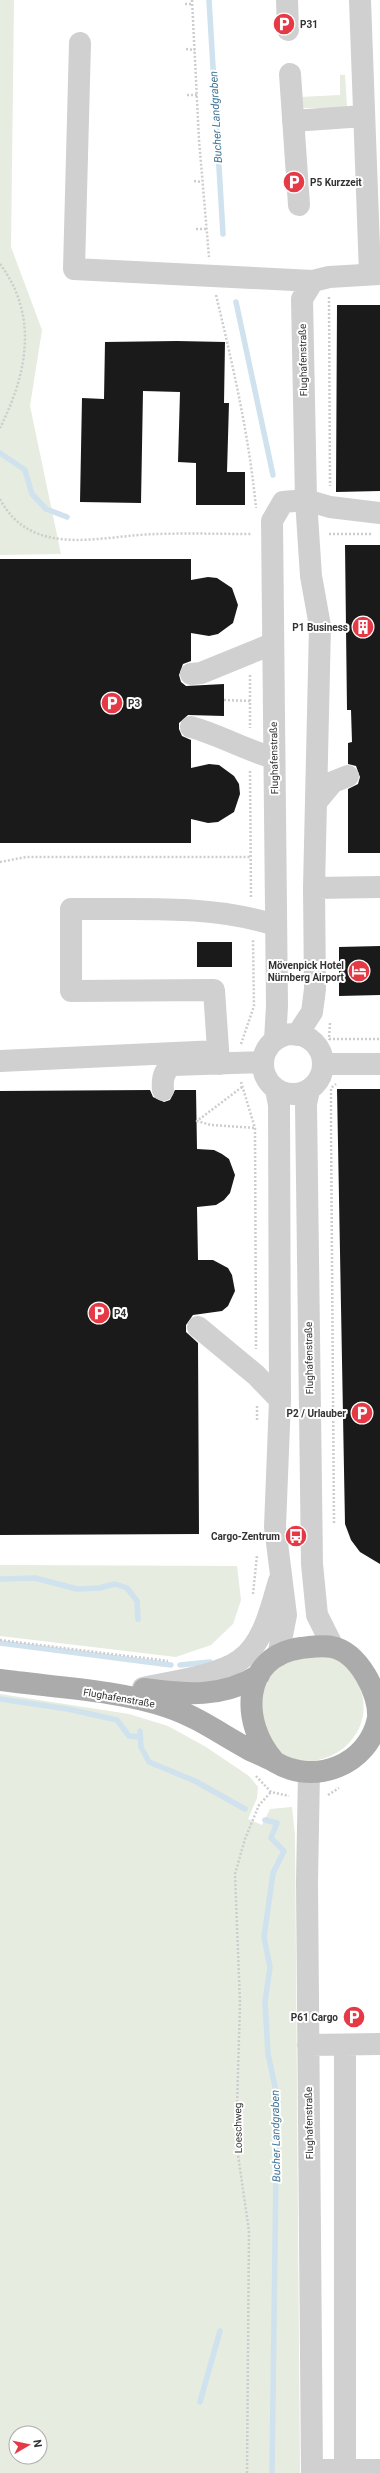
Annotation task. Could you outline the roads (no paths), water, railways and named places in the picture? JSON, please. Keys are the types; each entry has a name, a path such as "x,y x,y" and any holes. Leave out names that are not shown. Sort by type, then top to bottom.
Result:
{"main road":[{"name":"Flughafenstraße","path":"0,1670 140,1689 182,1693 212,1693 240,1685 259,1675 278,1656 301,1648 333,1647 353,1659 361,1668 371,1684 379,1703 378,1718 372,1734 357,1755 335,1769 309,1773 291,1770 250,1750 202,1721 167,1706 117,1696 0,1680"},
{"name":"Flughafenstraße","path":"259,1675 251,1699 251,1717 260,1744 274,1761"}],"street":[{"path":"287,0 288,30"},
{"path":"80,43 74,269 313,281 329,277 375,274 364,116 360,0"},
{"path":"290,74 299,205"},
{"path":"293,121 364,116"},
{"name":"Flughafenstraße","path":"297,1035 312,1012 315,989 314,888 318,800 320,626 311,576 306,500 302,305 302,299 313,281"},
{"name":"Flughafenstraße","path":"278,1656 286,1615 282,1572 275,1527 280,1400 279,1105 276,1089 266,1077 263,1062 269,1046 275,1040 277,1006 272,644 272,521 283,502 306,500 330,507 380,513"},
{"path":"191,674 202,673 272,644"},
{"path":"191,727 216,734 250,752 274,758"},
{"path":"318,800 333,782 348,776"},
{"path":"314,888 380,888"},
{"path":"224,1060 214,990 71,991 71,909 212,911 252,918 275,925"},
{"path":"275,1040 290,1035 305,1037 318,1048 324,1064 380,1064"},
{"path":"163,1090 162,1081 168,1068 173,1066 224,1060"},
{"path":"0,1061 224,1060 263,1062"},
{"name":"Flughafenstraße","path":"324,1064 320,1079 309,1090 306,1104 312,1564 317,1615 333,1647"},
{"path":"276,1089 292,1095 309,1090"},
{"path":"198,1327 256,1375 280,1400"},
{"name":"Flughafenstraße","path":"140,1689 220,1670 240,1660 258,1638 282,1572"},
{"name":"Flughafenstraße","path":"309,1773 308,2045 312,2471"},
{"path":"345,2044 345,2472"},
{"path":"308,2045 380,2044"},
{"path":"310,2184 345,2183"},
{"path":"311,2305 345,2305"},
{"path":"312,2471 345,2472 380,2470"}],"waterway":[{"name":"Bucher Landgraben","path":"209,0 223,234"},
{"name":"Bucher Landgraben","path":"236,302 273,475"},
{"path":"0,453 25,470 32,494 46,509 67,517"},
{"name":"Bucher Landgraben","path":"0,1579 35,1578 77,1589 99,1588 115,1584 127,1588 137,1601 138,1619"},
{"path":"0,1643 171,1665"},
{"path":"180,1665 210,1662"},
{"path":"0,1699 68,1709 117,1720 129,1736 140,1737"},
{"name":"Bucher Landgraben","path":"140,1731 141,1747 149,1762 195,1781 245,1809"},
{"name":"Bucher Landgraben","path":"265,1820 277,1823 271,1838 284,1851 273,1873 264,1937 270,1967 265,2002 268,2054 277,2096 272,2473"},
{"path":"200,2402 220,2331"}],"place":[{"name":"P31","path":"284,24"},
{"name":"P5 Kurzzeit","path":"294,182"},
{"name":"P1 Business","path":"363,627"},
{"name":"P3","path":"112,703"},
{"name":"Mövenpick Hotel Nürnberg Airport","path":"359,971"},
{"name":"P4","path":"99,1313"},
{"name":"P2 / Urlauber","path":"362,1413"},
{"name":"Cargo-Zentrum","path":"296,1536"},
{"name":"P61 Cargo","path":"354,2017"}]}
